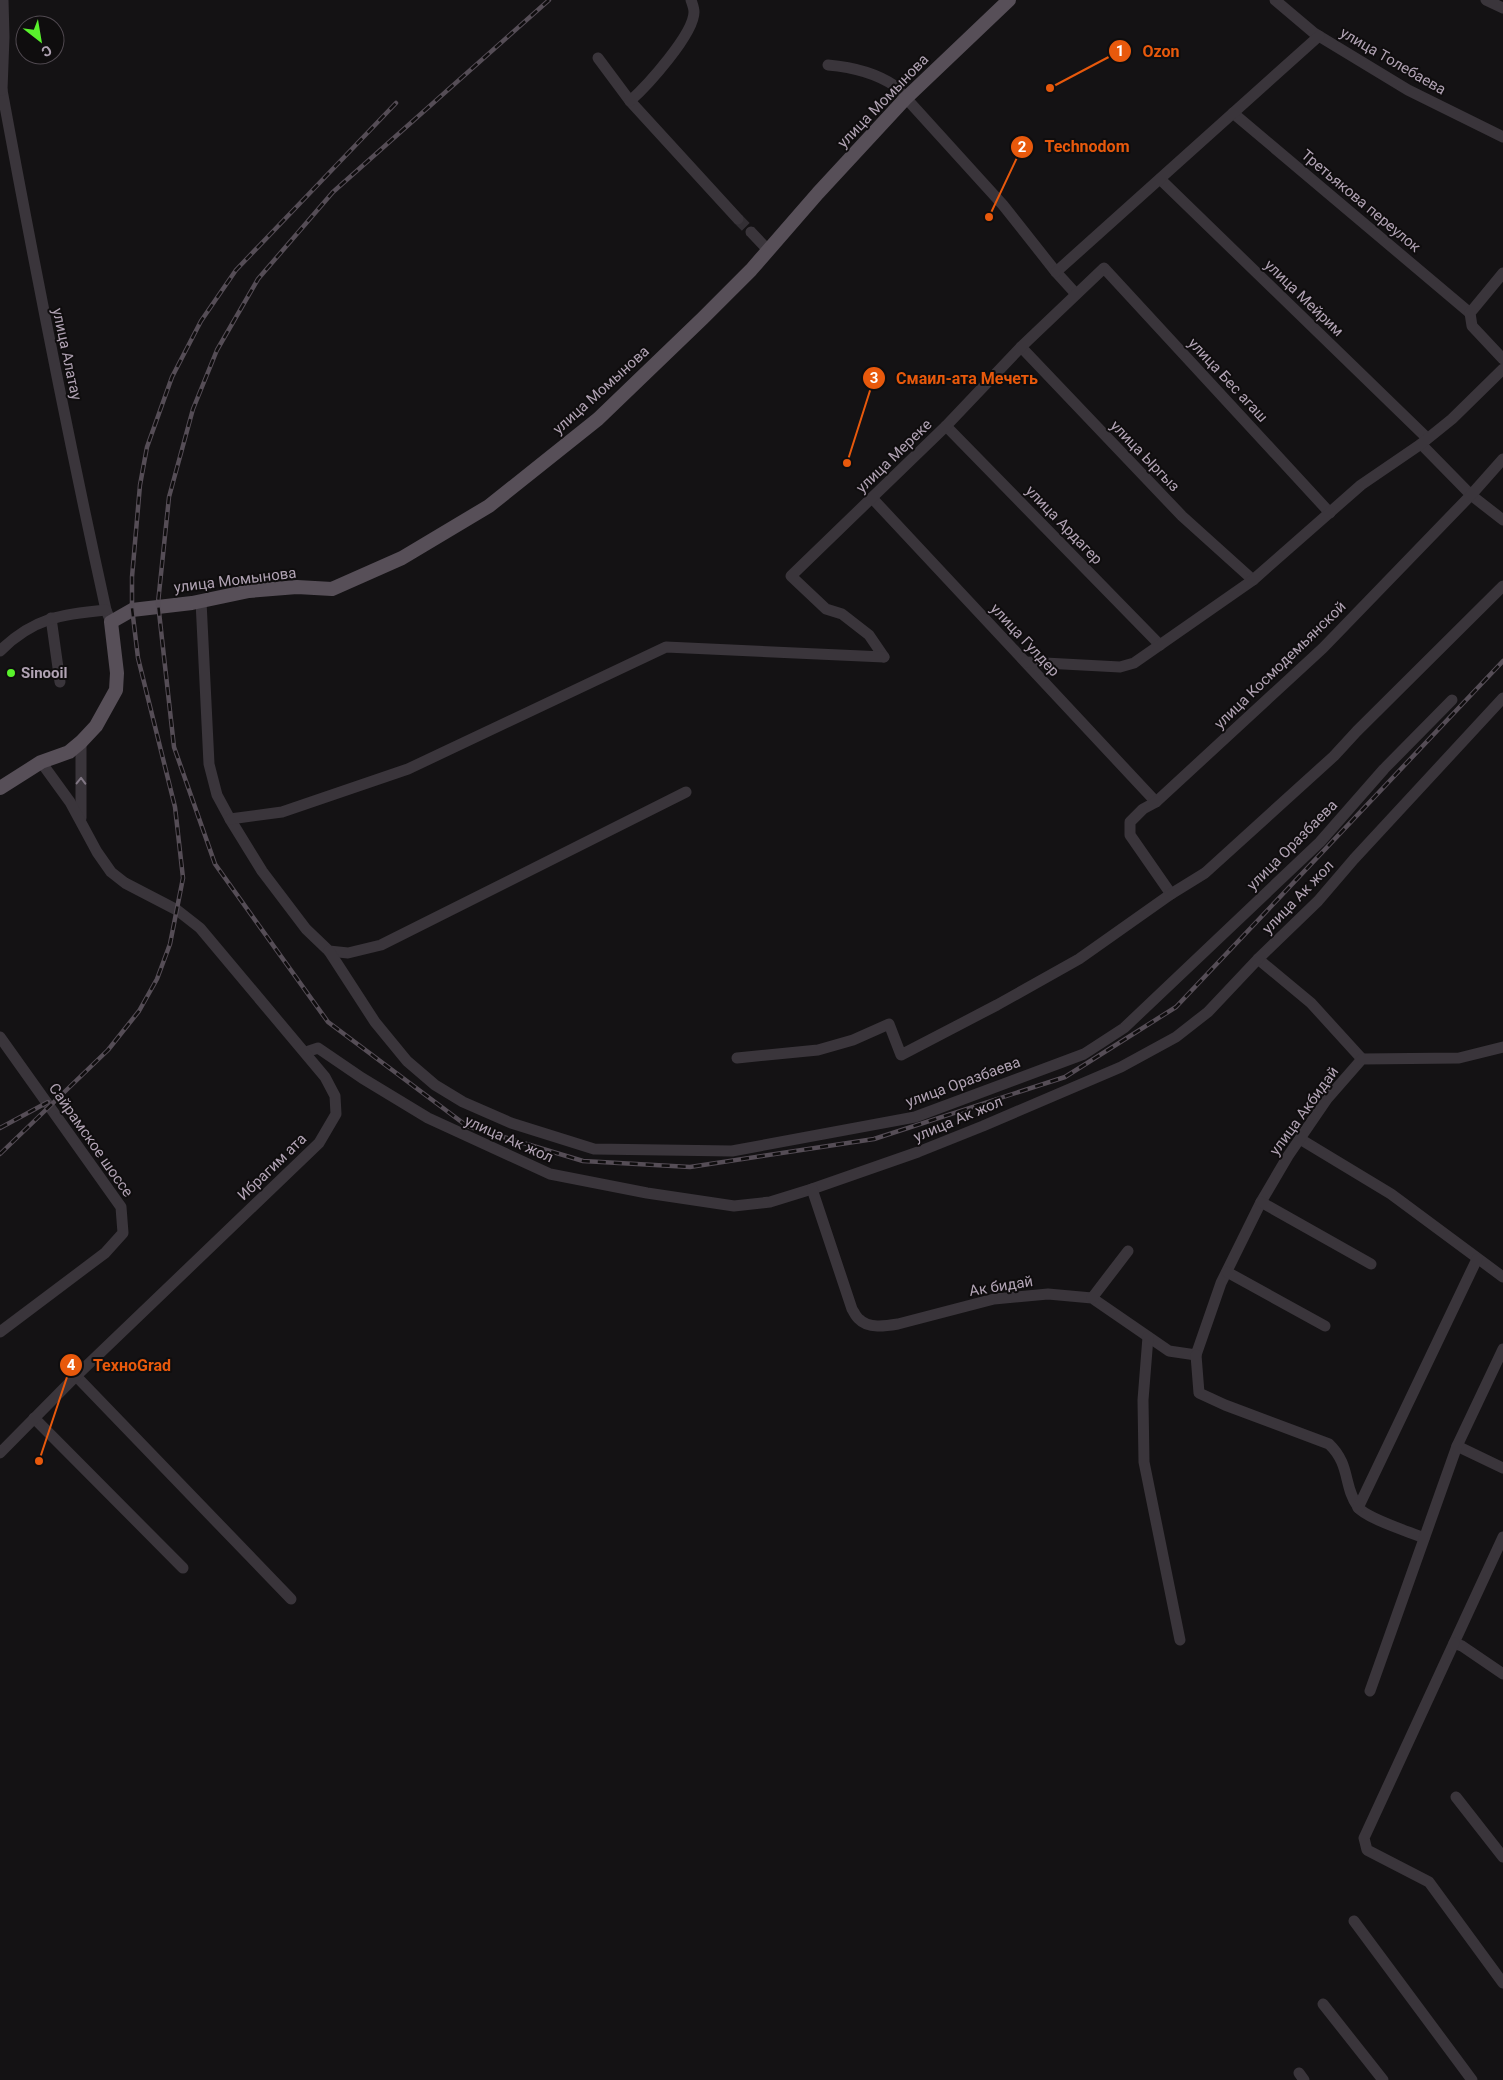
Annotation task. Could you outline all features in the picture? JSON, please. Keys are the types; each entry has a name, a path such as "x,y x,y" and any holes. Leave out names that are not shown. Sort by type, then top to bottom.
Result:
{"main road":[{"name":"улица Момынова","path":"108,616 132,610 201,601 249,591 297,587 332,589 402,558 488,506 598,419 709,311 768,250 905,99 1008,0"},
{"path":"0,788 41,762 69,752 96,726 116,690 117,673 108,616"}],"street":[{"name":"улица Алатау","path":"3,0 4,37 1,90 40,300 108,616"},
{"path":"630,101 650,82 668,60 690,25 694,12 691,0"},
{"name":"улица Толебаева","path":"1275,0 1319,36 1408,90 1503,137"},
{"path":"1486,0 1503,8"},
{"path":"1056,272 1319,36"},
{"path":"598,58 630,101 738,219"},
{"path":"828,65 844,66 884,78 895,86 1003,205 1056,272 1076,294"},
{"name":"Третьякова переулок","path":"1233,113 1470,313"},
{"name":"улица Мейрим","path":"1160,179 1424,441 1471,495 1503,520"},
{"path":"751,232 768,250"},
{"name":"улица Мереке","path":"230,819 282,812 408,769 666,647 884,657 869,635 842,614 826,609 792,576 946,426 1020,347 1104,268"},
{"name":"улица Бес агаш","path":"1104,268 1330,513"},
{"path":"1503,273 1470,313 1472,326 1503,359"},
{"name":"улица Ыргыз","path":"1020,347 1182,516 1253,580"},
{"path":"1026,662 1120,667 1134,663 1253,580 1361,485 1452,419 1503,369"},
{"name":"улица Ардагер","path":"946,426 1160,645"},
{"name":"улица Космодемьянской","path":"1171,894 1130,835 1130,822 1143,809 1156,802 1323,648 1471,495 1503,459"},
{"name":"улица Гулдер","path":"872,498 1156,802"},
{"path":"737,1058 818,1050 853,1040 889,1024 901,1054 997,1006 1079,959 1171,894 1205,873 1334,756 1503,586"},
{"name":"улица Оразбаева","path":"201,601 209,764 217,795 262,871 306,929 329,951 375,1022 407,1061 435,1085 464,1102 511,1123 594,1149 732,1151 916,1117 1084,1054 1124,1028 1320,842 1384,770 1452,700"},
{"path":"0,651 25,630 51,618 66,614 108,616"},
{"path":"51,618 60,682"},
{"name":"улица Ак жол","path":"306,1052 318,1048 362,1078 428,1118 550,1174 647,1193 734,1206 770,1202 812,1190 926,1149 1121,1067 1176,1037 1208,1012 1258,959 1318,901 1503,698"},
{"path":"81,742 81,819"},
{"name":"Ибрагим ата","path":"0,1453 76,1376 319,1144 336,1114 335,1096 325,1077 306,1052 200,928 177,910 125,883 111,872 97,852 81,819 41,762"},
{"path":"329,951 348,953 381,945 686,792"},
{"path":"1258,959 1311,1003 1362,1059 1459,1058 1503,1047"},
{"name":"Сайрамское шоссе","path":"0,1037 121,1207 123,1233 105,1253 0,1332"},
{"name":"улица Акбидай","path":"1196,1355 1221,1283 1261,1202 1288,1156 1327,1099 1362,1059"},
{"path":"1300,1139 1392,1194 1503,1277"},
{"name":"Ак бидай","path":"812,1190 852,1309 859,1320 884,1327 994,1299 1048,1294 1092,1298 1169,1351 1196,1355"},
{"path":"1261,1202 1371,1264"},
{"path":"1092,1298 1128,1251"},
{"path":"1358,1508 1477,1259"},
{"path":"1227,1272 1325,1326"},
{"path":"1148,1336 1143,1400 1144,1462 1180,1640"},
{"path":"1370,1691 1457,1446 1503,1349"},
{"path":"1196,1355 1199,1393 1329,1444 1337,1452 1345,1465 1352,1494 1358,1508 1368,1515 1424,1538"},
{"path":"76,1376 291,1599"},
{"path":"34,1418 183,1568"},
{"path":"1457,1446 1503,1468"},
{"path":"1503,1537 1364,1838 1367,1850 1429,1882 1503,1983"},
{"path":"1454,1643 1462,1646 1503,1674"},
{"path":"1456,1797 1503,1857"},
{"path":"1354,1921 1472,2080"},
{"path":"1323,2004 1383,2080"}],"tunnel":[{"path":"738,219 751,232"}],"railway":[{"path":"549,0 333,192 258,279 217,350 193,409 169,497 158,603 174,747 215,864 328,1022 467,1126 583,1161 690,1167 874,1139 1065,1077 1176,1007 1503,661"},
{"path":"0,1154 108,1050 139,1011 157,979 170,944 183,878 175,807 138,658 132,608 132,577 140,485 147,447 172,377 201,321 236,270 396,103"},
{"path":"0,1128 48,1102"}],"place":[{"name":"Ozon","path":"1050,88"},
{"name":"Technodom","path":"989,217"},
{"name":"Смаил-ата Мечеть","path":"847,463"},
{"name":"Sinooil","path":"11,673"},
{"name":"ТехноGrad","path":"39,1461"}]}
